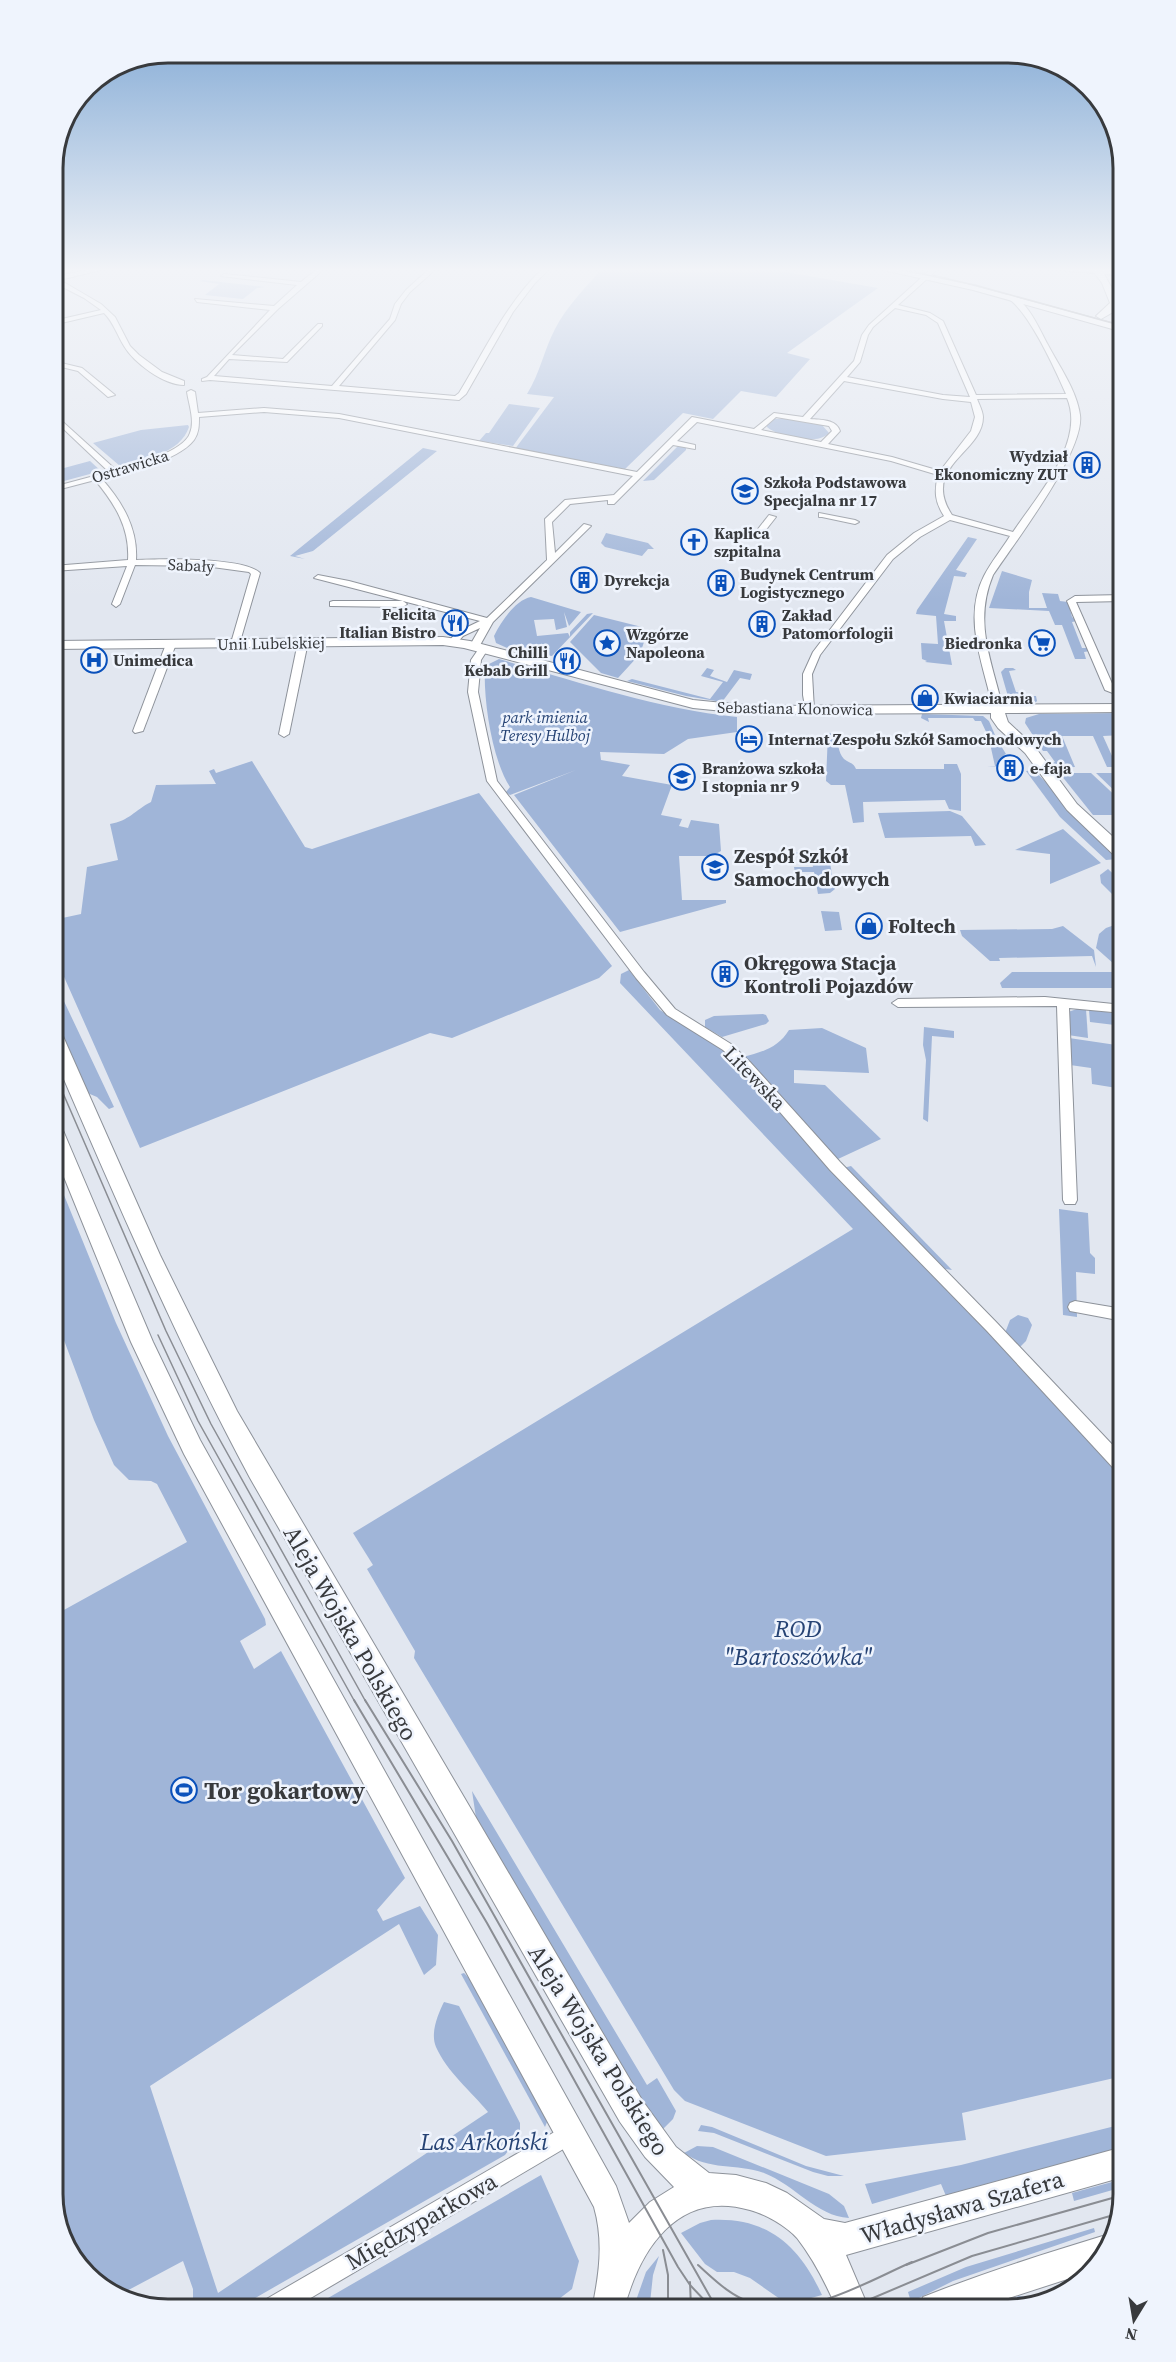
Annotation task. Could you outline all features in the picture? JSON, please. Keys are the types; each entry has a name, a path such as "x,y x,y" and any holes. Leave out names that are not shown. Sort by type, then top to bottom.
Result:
{"street":[{"path":"92,379 111,395"},
{"path":"170,379 181,383 334,388 456,398 471,379"},
{"path":"181,383 178,386 179,390 191,392 203,379"},
{"path":"334,388 342,379"},
{"path":"806,419 841,379"},
{"path":"849,379 943,397 1071,396"},
{"path":"965,379 978,413 976,428 942,474 939,498 949,518 1015,535"},
{"path":"1062,379 1071,396 1077,420 1071,447 987,579 979,608 980,639 999,709 998,718 1003,726 1030,750 1078,814 1113,844"},
{"name":"Ostrawicka","path":"63,486 163,457 183,448 194,434 191,392"},
{"path":"194,415 264,410 339,416 639,475"},
{"path":"756,431 772,415 806,419 835,427 836,431 824,445"},
{"path":"551,561 548,521 568,502 614,499 695,419 898,461 942,474"},
{"path":"63,424 114,472"},
{"path":"671,442 692,447"},
{"path":"96,477 111,493 126,520 132,543 132,563 116,604"},
{"path":"829,507 861,514"},
{"path":"822,515 855,522"},
{"path":"762,529 772,517"},
{"path":"809,710 807,675 816,654 890,557 917,536 949,518"},
{"path":"453,642 460,634 489,621 587,526"},
{"name":"Sabały","path":"63,568 132,563 214,565 255,571 236,643"},
{"path":"318,578 346,583 489,621"},
{"path":"1113,598 1080,598 1071,601 1110,690 1113,691"},
{"path":"333,604 415,602"},
{"path":"479,648 489,621"},
{"path":"284,734 303,642"},
{"name":"Unii Lubelskiej","path":"63,645 453,642 479,648"},
{"path":"138,731 171,644"},
{"name":"Sebastiana Klonowica","path":"479,648 701,705 738,710 1113,708"},
{"name":"Litewska","path":"479,648 473,692 492,781 640,975 671,1012 727,1047 746,1065 835,1166 1006,1341 1113,1455"},
{"path":"1013,724 1017,716 1026,708"},
{"path":"999,709 1013,724 1019,739"},
{"path":"898,1003 1063,1002 1113,1008"},
{"path":"1063,1002 1070,1200"},
{"name":"Aleja Wojska Polskiego","path":"63,1057 185,1333 258,1471 631,2111 677,2171 690,2182 712,2190"},
{"path":"63,1152 142,1342 192,1447 605,2197 612,2217 616,2253 610,2299"},
{"path":"1075,1307 1113,1313"},
{"name":"Międzyparkowa","path":"288,2299 570,2134"},
{"name":"Władysława Szafera","path":"812,2234 838,2239 849,2238 1113,2165"},
{"path":"610,2299 626,2256 651,2222 678,2201 712,2190 738,2191 760,2197 782,2208 812,2234 837,2270 849,2299"},
{"path":"962,2299 998,2284 1093,2255"}],"green space":[{"path":"534,379 792,379 776,397 741,391 713,419 683,413 625,469 515,449 554,397 527,394"},
{"path":"509,404 540,408 513,446 479,441 486,433 489,433"},
{"path":"790,418 822,425 829,433 816,439 798,439 773,431 766,424 774,419"},
{"path":"188,425 189,427 178,444 169,450 120,466 93,443 141,430"},
{"path":"679,445 686,450 654,480 643,481"},
{"path":"423,448 437,451 313,551 295,556 305,559 290,556"},
{"path":"90,461 101,471 63,481 63,468"},
{"path":"606,533 648,543 654,549 648,549 642,556 605,547 601,543"},
{"path":"968,537 977,539 956,570 967,573 965,577 954,576 944,614 956,616 956,621 944,621 952,665 925,662 927,661 922,659 921,643 938,644 936,616 916,614 917,610"},
{"path":"1002,571 1032,580 1029,608 1047,608 1042,593 1058,594 1060,601 1068,602 1072,617 1077,621 1072,622 1082,648 1089,648 1090,651 1084,652 1086,659 1075,659 1062,625 1055,625 1049,611 989,608"},
{"path":"531,597 581,612 569,626 564,612 567,627 556,630 554,619 534,620 537,636 568,633 570,637 570,632 587,614 593,613 552,656 512,650 496,643 494,636 505,618 519,602"},
{"path":"594,615 642,627 643,631 636,631 637,636 644,636 641,638 641,642 644,642 640,654 618,678 601,673 570,642"},
{"name":"park imienia Teresy Hulboj","path":"499,659 646,701 737,717 737,732 688,739 664,754 600,752 601,760 630,765 622,776 672,785 661,815 682,819 679,826 688,828 691,820 719,824 721,851 712,856 679,856 682,900 726,900 726,903 620,932 514,795 576,770 510,795 506,792 510,787 498,761 490,729 485,680 485,666"},
{"path":"707,668 714,670 710,676 727,682 734,670 752,674 750,680 740,678 722,702 686,696 627,681 632,679 710,699 723,682 701,676"},
{"path":"1005,668 1016,670 1009,671 1016,692 1024,693 1025,696 1036,696 1035,703 1017,703 1009,700 1001,672"},
{"path":"1113,713 1113,736 1103,736 1113,758 1113,767 1107,767 1093,736 1062,736 1075,767 1055,768 1052,763 1055,762 1047,751 1043,751 1025,723 1026,718 1039,714"},
{"path":"922,714 983,716 989,721 995,735 988,736 981,721 975,721 973,718 928,718 929,722 921,718"},
{"path":"828,733 836,734 842,757 856,769 944,769 944,764 957,764 961,774 961,811 949,809 945,800 863,802 864,822 853,823 845,785 831,785 826,781"},
{"path":"989,739 998,741 1006,754 1004,755 1008,761 1006,762 1009,764 1006,764 1007,767 987,766 995,766"},
{"path":"252,761 305,847 312,849 479,793 612,966 599,978 452,1038 430,1033 140,1148 63,975 63,918 81,914 87,867 118,860 110,824 127,818 151,802 156,785 216,784 209,771 214,769 216,773"},
{"path":"1034,770 1113,853 1113,859 1106,860 1060,817 1026,771"},
{"path":"1063,773 1091,773 1113,794 1113,815 1093,815 1061,775"},
{"path":"1096,773 1113,773 1113,789"},
{"path":"950,811 962,816 986,845 975,846 971,836 885,838 878,813"},
{"path":"1063,829 1101,863 1050,884 1050,854 1015,850"},
{"path":"802,851 828,853 835,889 830,893 818,894 814,872 795,872 794,867 813,867 810,854 790,854"},
{"path":"1108,869 1113,874 1113,895 1101,883 1100,875"},
{"path":"821,911 839,912 842,930 825,931"},
{"path":"1063,926 1094,950 1096,967 1092,956 999,958 1000,961 990,961 962,936 960,930 1052,929"},
{"path":"1113,926 1113,963 1096,948 1099,934"},
{"name":"ROD \"Bartoszówka\"","path":"629,970 660,1010 723,1049 744,1068 1113,1461 1113,2078 962,2113 966,2140 826,2156 685,2101 674,2090 414,1658 415,1651 367,1569 373,1565 353,1533 853,1229 620,983 621,974"},
{"path":"1012,972 1113,972 1113,988 1002,988 1000,983"},
{"path":"63,999 114,1107 109,1109 97,1097 85,1092 63,1041"},
{"path":"1086,1009 1088,1038 1068,1035 1068,1012"},
{"path":"1089,1010 1113,1013 1113,1025 1090,1022"},
{"path":"763,1014 769,1021 766,1024 722,1037 705,1027 705,1020 714,1016"},
{"path":"924,1027 954,1031 954,1038 932,1036 928,1122 923,1119 926,1060 923,1045"},
{"path":"822,1028 866,1048 869,1073 794,1070 794,1083 825,1085 881,1139 838,1159 743,1057 775,1045 789,1030"},
{"path":"1069,1038 1113,1045 1113,1087 1092,1084 1091,1068 1070,1065"},
{"path":"851,1166 952,1270 939,1268 843,1168"},
{"name":"Tor gokartowy","path":"63,1193 116,1323 168,1436 265,1619 266,1625 240,1641 254,1669 281,1651 405,1878 377,1910 383,1921 420,1906 438,1935 436,1965 424,1975 399,1924 150,2086 218,2293 488,2112 453,2073 434,2042 437,2018 444,2002 459,2006 520,2123 520,2135 505,2155 253,2299 193,2299 193,2289 183,2261 128,2290 115,2285 85,2258 71,2234 65,2214 63,2194 63,1610 187,1542 157,1484 151,1481 129,1480 114,1465 94,1420 63,1338"},
{"path":"1059,1209 1088,1213 1090,1253 1095,1258 1095,1274 1076,1272 1077,1317 1063,1315"},
{"path":"1018,1315 1028,1318 1032,1325 1026,1341 1019,1348 1005,1333 1010,1320"},
{"path":"472,1791 647,2085 657,2078 676,2111 673,2119 661,2131 478,1831"},
{"path":"464,1973 469,1978 544,2113 547,2122 545,2127 461,1974"},
{"path":"701,2125 712,2127 806,2166 844,2176 828,2176 813,2172 714,2133 698,2131"},
{"path":"1113,2127 1113,2150 946,2196 941,2184 872,2204 865,2184 961,2165"},
{"path":"697,2146 713,2147 829,2194 844,2206 849,2218 826,2212 764,2173 713,2165 693,2159 684,2153"},
{"name":"Las Arkoński","path":"541,2175 579,2261 572,2289 559,2299 326,2299"},
{"path":"1113,2182 1113,2190 1074,2201 1072,2193"},
{"path":"711,2220 731,2220 765,2229 792,2249 813,2277 822,2295 808,2299 780,2299 750,2278 734,2272 717,2272 705,2264 681,2233"},
{"path":"1094,2228 1095,2232 953,2281 917,2299 910,2299 908,2292 966,2267"},
{"path":"659,2256 653,2275 650,2299 637,2299 646,2272"}],"tram line":[{"path":"63,1093 166,1331 211,1424 366,1702"},
{"path":"158,1335 198,1421 355,1702"},
{"path":"354,1700 487,1923 690,2285"},
{"path":"365,1700 452,1841 711,2299"},
{"path":"906,2265 988,2233 1113,2198"},
{"path":"871,2299 972,2256 1110,2216"},
{"path":"663,2250 668,2275 668,2299"},
{"path":"826,2299 854,2289 912,2262"},
{"path":"698,2265 722,2286 742,2299"},
{"path":"690,2285 703,2299"},
{"path":"690,2285 691,2299"}],"place":[{"name":"Wydział Ekonomiczny ZUT","path":"1087,465"},
{"name":"Szkoła Podstawowa Specjalna nr 17","path":"745,491"},
{"name":"Kaplica szpitalna","path":"694,542"},
{"name":"Dyrekcja","path":"584,580"},
{"name":"Budynek Centrum Logistycznego","path":"721,583"},
{"name":"Felicita Italian Bistro","path":"455,623"},
{"name":"Zakład Patomorfologii","path":"762,624"},
{"name":"Wzgórze Napoleona","path":"607,643"},
{"name":"Biedronka","path":"1042,643"},
{"name":"Unimedica","path":"94,660"},
{"name":"Chilli Kebab Grill","path":"567,661"},
{"name":"Kwiaciarnia","path":"925,698"},
{"name":"Internat Zespołu Szkół Samochodowych","path":"749,739"},
{"name":"e-faja","path":"1010,768"},
{"name":"Branżowa szkoła I stopnia nr 9","path":"682,777"},
{"name":"Zespół Szkół Samochodowych","path":"715,867"},
{"name":"Foltech","path":"869,926"},
{"name":"Okręgowa Stacja Kontroli Pojazdów","path":"725,974"},
{"name":"Tor gokartowy","path":"184,1790"}]}
